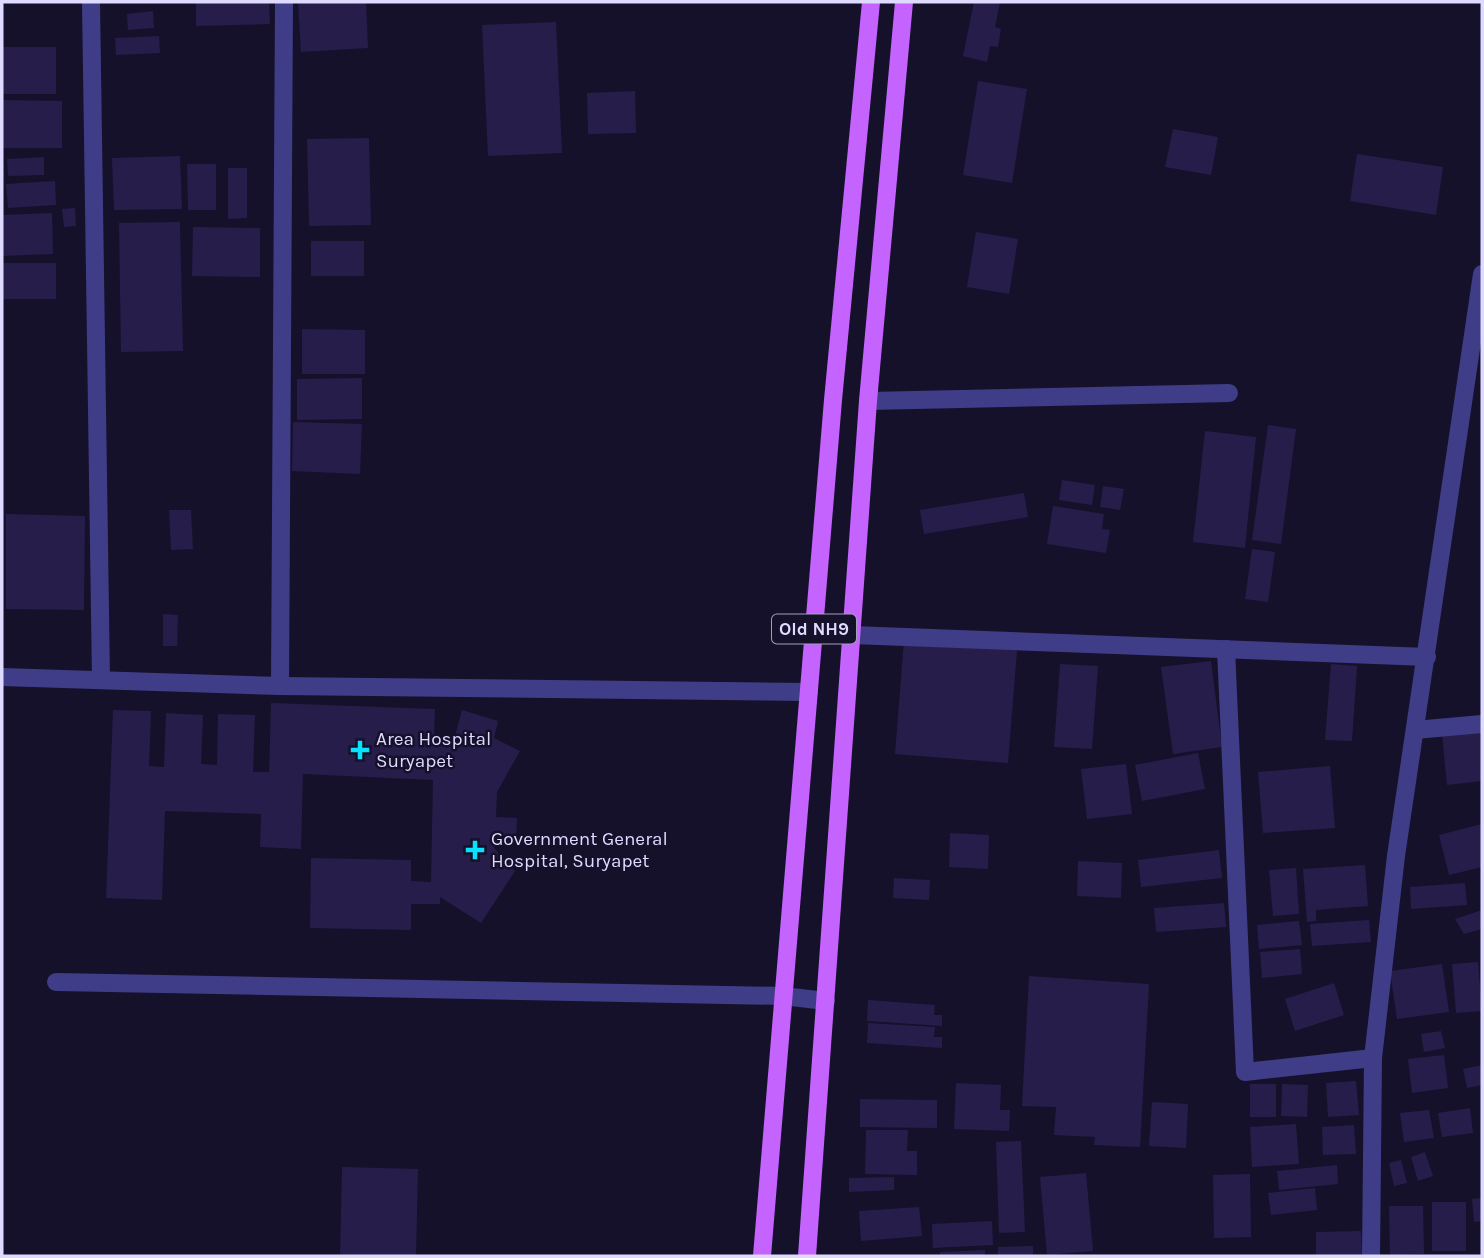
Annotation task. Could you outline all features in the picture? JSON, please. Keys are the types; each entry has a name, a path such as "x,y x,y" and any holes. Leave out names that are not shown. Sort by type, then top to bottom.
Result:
{"main road":[{"name":"Old NH9","path":"762,1256 808,692 872,2"},
{"name":"Old NH9","path":"807,1256 868,401 904,2"}],"street":[{"path":"90,2 101,680"},
{"path":"280,686 284,2"},
{"path":"1371,1256 1373,1058 1396,856 1482,274"},
{"path":"868,401 1229,393"},
{"path":"852,635 1427,657"},
{"path":"1226,649 1245,1072 1373,1058"},
{"path":"2,677 280,686 808,692"},
{"path":"1415,730 1482,724"},
{"path":"56,982 783,996 825,1001"}],"building":[{"path":"196,2 269,2 270,24 196,26"},
{"path":"298,2 366,2 368,48 301,52"},
{"path":"974,2 1000,2 995,27 1001,29 998,47 990,46 987,62 963,56"},
{"path":"153,11 154,28 128,30 127,14"},
{"path":"556,22 562,153 488,156 482,25"},
{"path":"159,36 160,53 116,55 115,38"},
{"path":"2,47 56,47 56,94 2,94"},
{"path":"978,81 1027,89 1012,183 963,175"},
{"path":"635,91 636,133 588,134 587,93"},
{"path":"2,100 62,101 62,148 2,148"},
{"path":"1173,129 1218,137 1211,175 1165,167"},
{"path":"369,138 371,225 309,226 307,139"},
{"path":"1357,154 1443,167 1436,215 1350,201"},
{"path":"180,156 182,209 114,210 112,158"},
{"path":"44,157 44,175 8,176 7,159"},
{"path":"187,164 216,164 216,210 188,210"},
{"path":"228,168 247,168 247,218 228,219"},
{"path":"55,181 56,205 8,208 6,184"},
{"path":"75,208 76,226 64,227 62,209"},
{"path":"52,213 53,254 2,256 2,215"},
{"path":"180,222 183,351 121,352 119,223"},
{"path":"193,227 260,228 260,277 192,276"},
{"path":"976,232 1018,239 1009,294 967,287"},
{"path":"311,241 364,241 364,276 311,276"},
{"path":"2,263 56,263 56,299 2,299"},
{"path":"302,329 365,330 365,374 302,374"},
{"path":"362,378 362,419 297,420 297,379"},
{"path":"293,422 362,424 360,474 292,471"},
{"path":"1268,425 1296,429 1281,544 1252,540"},
{"path":"1205,431 1256,437 1245,548 1193,542"},
{"path":"1062,480 1095,485 1092,505 1059,500"},
{"path":"1103,486 1124,489 1120,510 1100,507"},
{"path":"1024,493 1028,517 924,534 920,510"},
{"path":"1053,506 1104,514 1102,529 1110,530 1106,553 1047,544"},
{"path":"169,510 191,510 193,549 171,550"},
{"path":"6,514 85,516 84,610 6,609"},
{"path":"1252,549 1275,552 1268,602 1245,599"},
{"path":"163,614 178,615 177,646 163,646"},
{"path":"904,640 1017,650 1008,763 895,754"},
{"path":"1211,661 1222,747 1173,754 1161,667"},
{"path":"1060,664 1098,666 1092,749 1054,747"},
{"path":"1331,664 1357,666 1352,741 1325,740"},
{"path":"271,703 435,709 434,733 454,740 462,710 498,721 494,738 520,751 497,792 496,817 517,818 516,844 495,843 494,848 515,871 481,923 440,897 440,904 411,904 411,930 310,928 311,858 411,860 411,881 431,882 433,780 303,774 301,849 260,847 261,814 165,811 162,900 106,898 113,710 151,711 149,766 164,767 166,713 203,715 201,764 217,765 218,714 255,715 253,772 269,772"},
{"path":"1482,729 1482,781 1447,785 1442,733"},
{"path":"1198,753 1205,789 1142,801 1135,765"},
{"path":"1126,764 1132,814 1087,819 1081,769"},
{"path":"1330,766 1335,828 1263,833 1258,772"},
{"path":"1482,824 1482,867 1449,875 1439,835"},
{"path":"950,833 989,835 988,869 949,867"},
{"path":"1219,850 1222,878 1141,887 1138,860"},
{"path":"1078,861 1122,863 1121,898 1077,896"},
{"path":"1365,865 1368,906 1316,910 1316,921 1307,922 1303,869"},
{"path":"1296,868 1299,914 1273,916 1269,870"},
{"path":"894,878 930,880 929,900 893,898"},
{"path":"1465,883 1467,905 1411,909 1410,887"},
{"path":"1224,903 1226,927 1156,932 1154,908"},
{"path":"1482,910 1482,929 1464,934 1455,919"},
{"path":"1369,920 1371,942 1312,946 1310,924"},
{"path":"1299,921 1302,945 1259,949 1257,925"},
{"path":"1300,949 1302,974 1262,978 1260,952"},
{"path":"1478,962 1482,1011 1456,1013 1452,964"},
{"path":"1442,964 1449,1012 1397,1019 1390,971"},
{"path":"1029,976 1149,984 1140,1147 1094,1145 1095,1137 1054,1135 1056,1107 1022,1106"},
{"path":"1334,983 1344,1015 1295,1031 1285,999"},
{"path":"868,1000 935,1005 934,1015 942,1015 942,1026 867,1021"},
{"path":"868,1023 935,1027 934,1037 942,1037 942,1048 867,1043"},
{"path":"1441,1031 1445,1048 1424,1052 1421,1034"},
{"path":"1444,1055 1448,1088 1412,1093 1408,1059"},
{"path":"1482,1065 1482,1085 1467,1088 1463,1069"},
{"path":"1356,1081 1359,1115 1328,1117 1326,1083"},
{"path":"956,1083 1001,1085 1000,1110 1010,1110 1009,1131 954,1129"},
{"path":"1250,1084 1276,1084 1276,1117 1250,1117"},
{"path":"1282,1084 1308,1085 1307,1117 1281,1116"},
{"path":"860,1099 937,1100 937,1128 860,1127"},
{"path":"1152,1102 1188,1104 1186,1148 1149,1146"},
{"path":"1470,1108 1473,1133 1442,1137 1438,1113"},
{"path":"1429,1110 1434,1138 1404,1142 1400,1113"},
{"path":"1296,1124 1299,1164 1252,1167 1250,1127"},
{"path":"1354,1125 1356,1154 1323,1155 1322,1127"},
{"path":"866,1130 908,1130 907,1151 917,1151 917,1175 865,1174"},
{"path":"1021,1141 1025,1232 999,1233 996,1142"},
{"path":"1425,1152 1433,1176 1418,1181 1411,1157"},
{"path":"1401,1160 1407,1183 1394,1186 1389,1163"},
{"path":"1337,1165 1338,1184 1279,1190 1277,1171"},
{"path":"342,1167 418,1169 416,1256 340,1256"},
{"path":"1086,1173 1093,1251 1047,1255 1040,1177"},
{"path":"1250,1174 1251,1237 1214,1238 1213,1175"},
{"path":"894,1177 894,1190 849,1192 849,1178"},
{"path":"1315,1188 1317,1210 1271,1215 1268,1193"},
{"path":"1482,1198 1482,1221 1474,1222 1472,1199"},
{"path":"1432,1202 1466,1202 1466,1251 1432,1251"},
{"path":"1389,1206 1423,1206 1424,1254 1390,1255"},
{"path":"919,1207 922,1236 861,1241 859,1211"},
{"path":"992,1221 993,1245 933,1248 932,1224"},
{"path":"1361,1231 1362,1256 1316,1256 1316,1232"},
{"path":"1033,1246 1033,1256 998,1256 998,1247"},
{"path":"985,1250 985,1256 940,1256 940,1252"}],"place":[{"name":"Area Hospital Suryapet","path":"360,750"},
{"name":"Government General Hospital, Suryapet","path":"475,850"}]}
